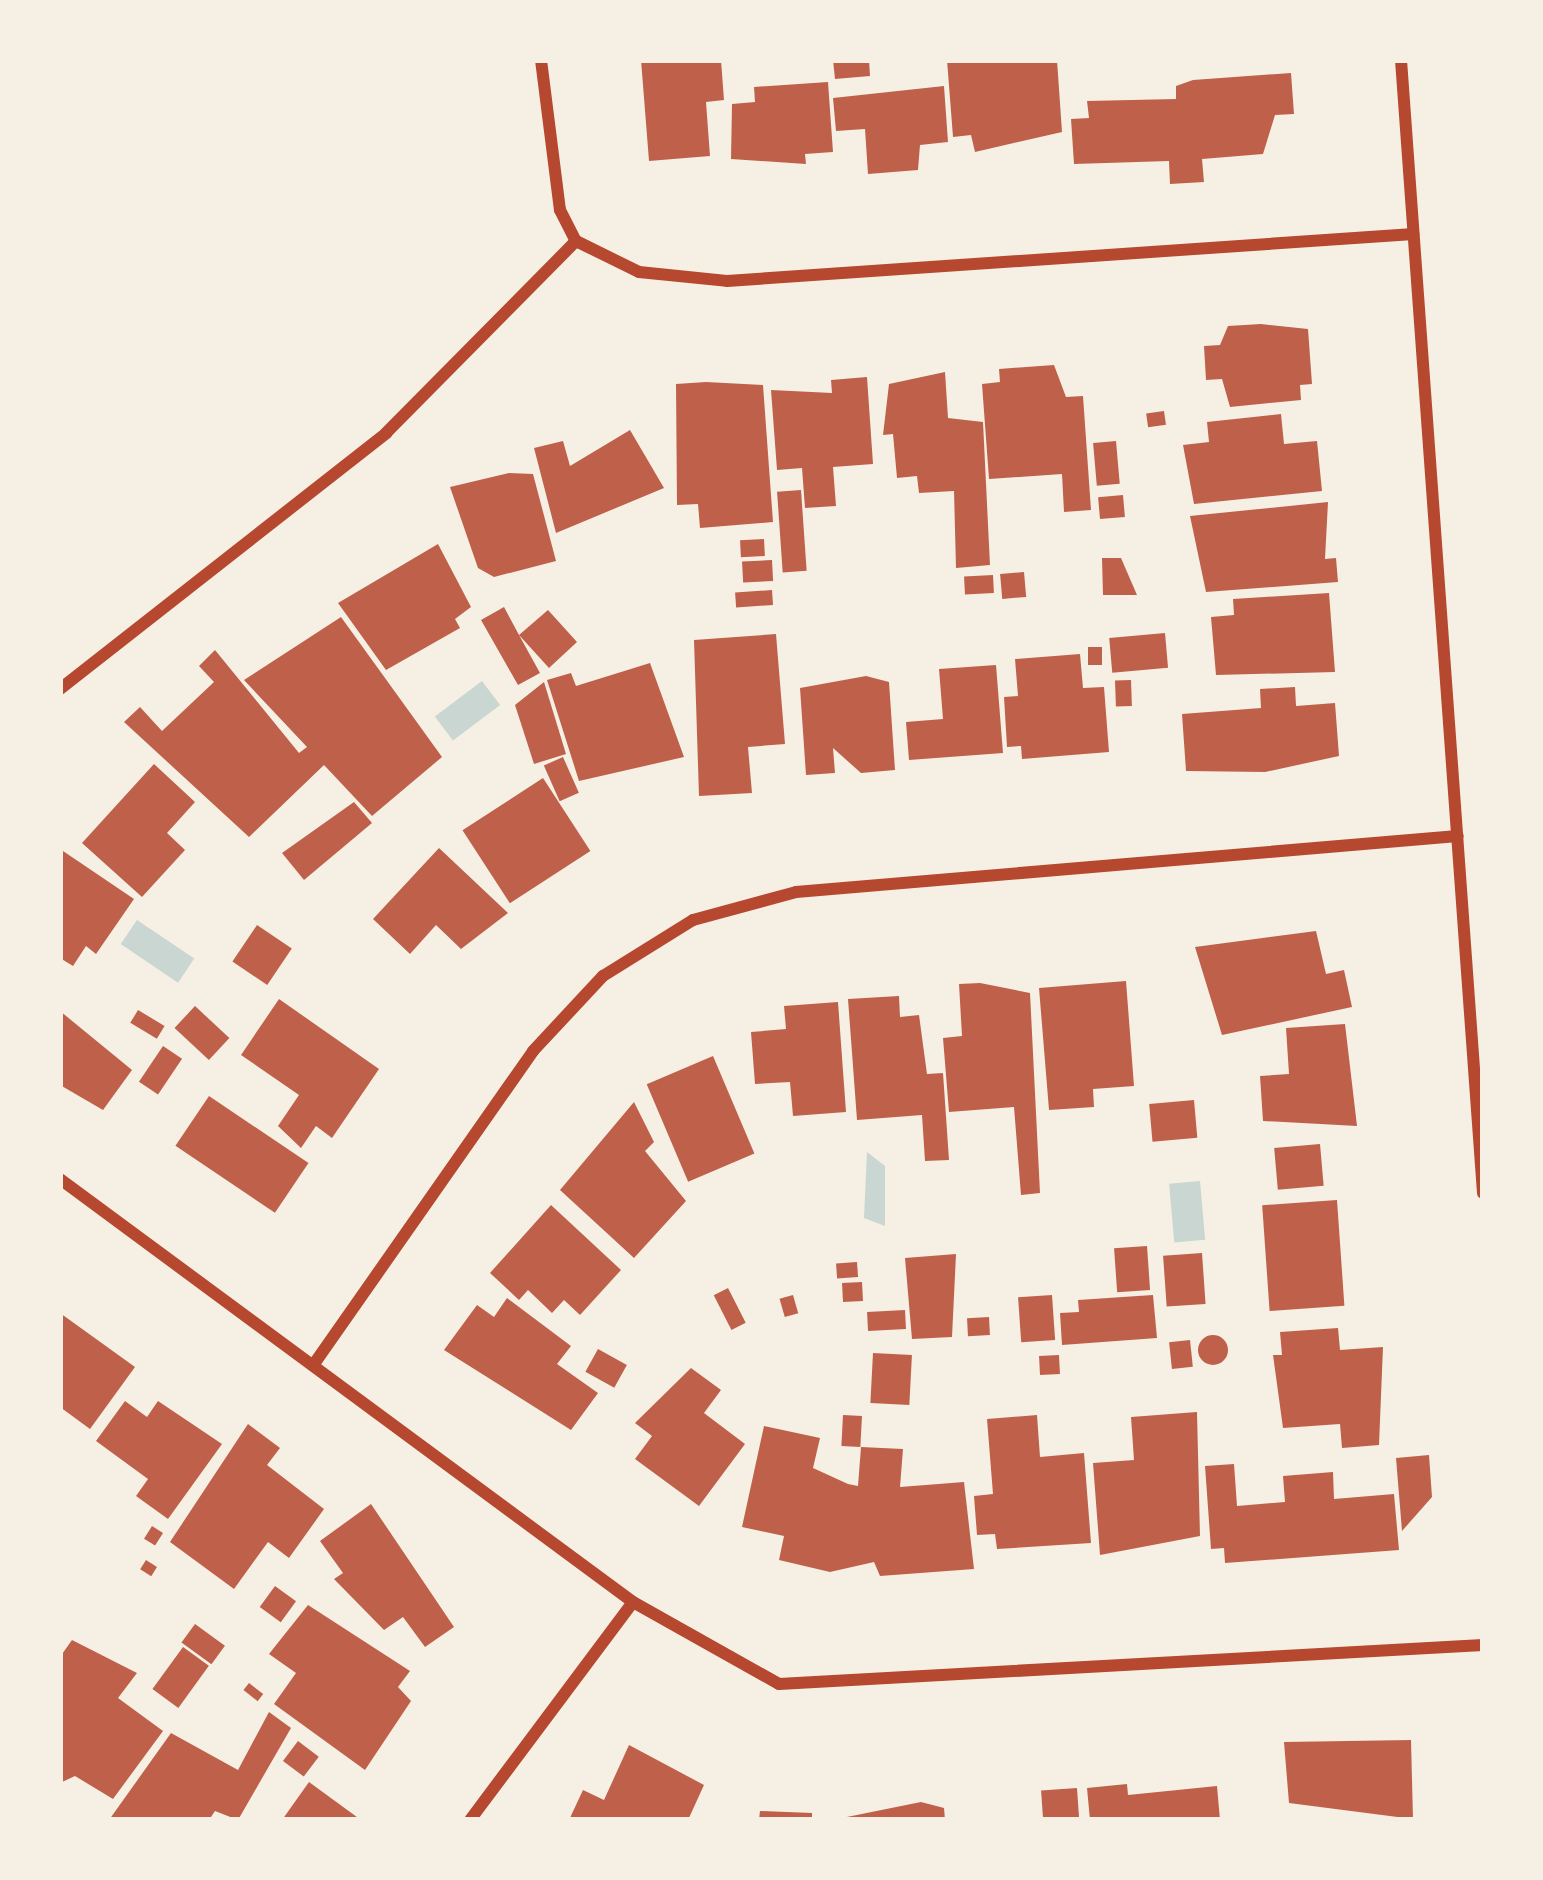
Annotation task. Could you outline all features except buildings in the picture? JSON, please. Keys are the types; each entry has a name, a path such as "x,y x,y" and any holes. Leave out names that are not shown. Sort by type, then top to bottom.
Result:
{"street":[{"path":"541,60 549,166 576,241 640,272 727,281 1413,234"},
{"path":"1401,60 1483,1193"},
{"path":"60,689 386,433 576,241"},
{"path":"314,1364 533,1051 603,976 693,920 796,892 1458,836"},
{"path":"60,1179 633,1601 742,1668 816,1689 1483,1645"},
{"path":"470,1820 633,1601"}],"shaded area":[{"path":"482,681 500,705 453,740 435,717"},
{"path":"137,920 194,959 178,983 121,944"},
{"path":"867,1152 885,1166 885,1226 864,1218"},
{"path":"1200,1181 1205,1240 1174,1242 1169,1184"}]}
